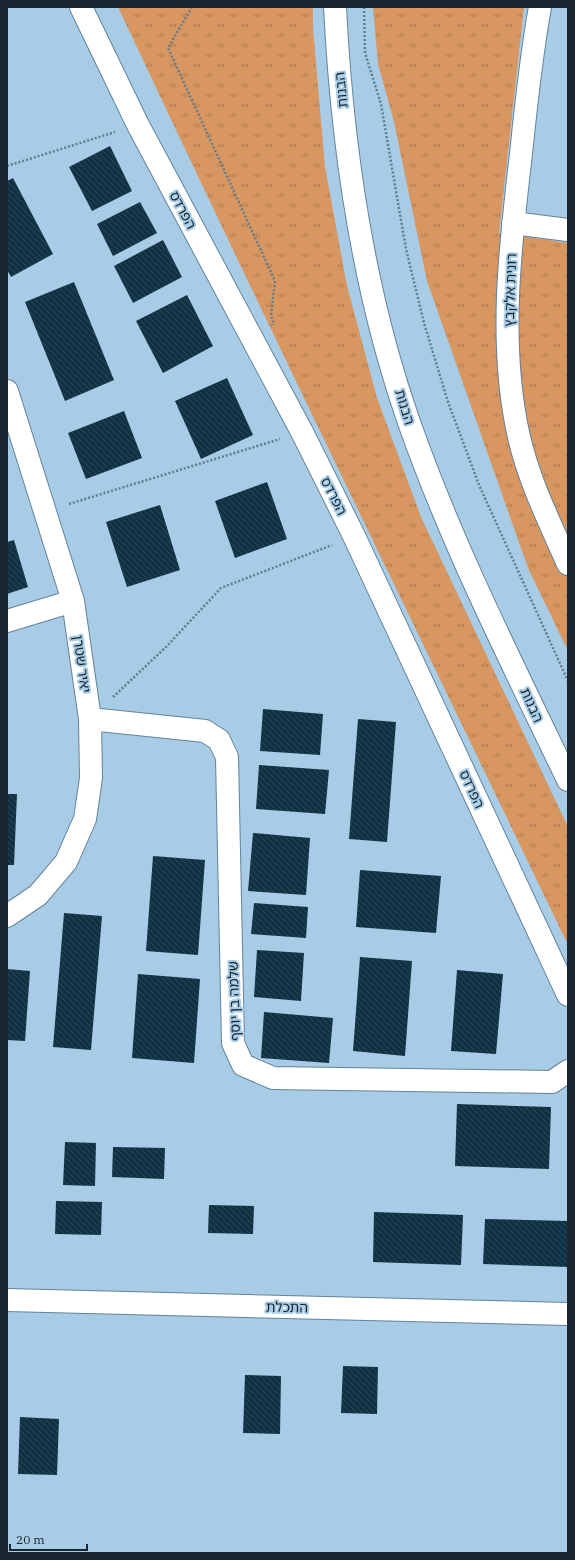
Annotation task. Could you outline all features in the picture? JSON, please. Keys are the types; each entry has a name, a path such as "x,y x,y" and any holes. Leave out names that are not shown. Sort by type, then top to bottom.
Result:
{"street":[{"name":"הפרדס","path":"81,7 138,125 302,432 354,536 568,995"},
{"name":"הבנות","path":"335,7 338,68 347,147 363,244 382,332 407,415 436,496 463,559 568,780"},
{"name":"רונית אלקבץ","path":"540,7 534,43 513,223 508,293 508,347 511,390 521,444 531,478 562,534 568,564"},
{"path":"513,223 568,230"},
{"name":"יאיר שטרן","path":"7,391 73,601 90,719 91,778 86,819 66,862 38,895 7,916"},
{"path":"7,621 73,601"},
{"name":"שלמה בן יוסף","path":"90,719 205,731 219,740 227,757 233,1043 243,1065 273,1078 552,1082 568,1071"},
{"name":"התכלת","path":"7,1300 568,1314"}],"path":[{"path":"364,7 365,53 381,104 406,249 424,323 448,402 479,485 568,681"},
{"path":"7,166 138,125"},
{"path":"45,512 302,432"},
{"path":"90,719 166,647 221,588 354,536"}],"green space":[{"path":"118,7 313,7 313,29 325,167 347,286 377,398 421,517 568,827 568,945 285,359"},
{"path":"373,7 524,7 499,233 568,243 568,651 528,568 427,281 394,122 378,64"}],"building":[{"path":"110,146 132,191 92,211 69,167"},
{"path":"13,178 53,254 11,277 7,270 7,181"},
{"path":"140,202 157,233 113,256 97,224"},
{"path":"163,240 182,277 133,303 114,266"},
{"path":"74,282 114,380 65,401 25,302"},
{"path":"187,295 213,346 163,373 136,321"},
{"path":"227,378 253,435 201,459 175,401"},
{"path":"124,411 142,458 86,479 68,433"},
{"path":"267,482 287,539 235,558 215,501"},
{"path":"160,505 180,570 127,587 106,522"},
{"path":"14,540 28,587 7,594 7,542"},
{"path":"263,709 323,714 320,755 260,751"},
{"path":"358,719 396,722 387,842 349,839"},
{"path":"259,765 329,770 325,814 256,809"},
{"path":"7,794 17,794 14,865 7,865"},
{"path":"253,833 310,838 306,895 248,891"},
{"path":"153,856 205,860 198,955 146,951"},
{"path":"360,870 441,876 436,933 356,927"},
{"path":"254,903 308,907 306,938 251,934"},
{"path":"64,913 102,916 91,1050 53,1047"},
{"path":"257,950 304,953 301,1001 254,997"},
{"path":"360,957 412,961 405,1056 353,1051"},
{"path":"7,969 30,971 25,1041 7,1040"},
{"path":"457,970 503,974 496,1054 451,1051"},
{"path":"138,974 200,979 194,1063 132,1058"},
{"path":"264,1012 333,1018 329,1063 261,1058"},
{"path":"457,1104 551,1107 549,1169 455,1166"},
{"path":"65,1142 96,1143 95,1186 63,1185"},
{"path":"113,1147 165,1148 164,1179 112,1177"},
{"path":"56,1201 102,1202 101,1235 55,1234"},
{"path":"209,1205 254,1206 253,1234 208,1233"},
{"path":"374,1212 463,1215 461,1265 373,1262"},
{"path":"485,1219 568,1221 568,1267 483,1264"},
{"path":"343,1366 378,1367 377,1414 341,1413"},
{"path":"245,1375 281,1376 280,1434 243,1433"},
{"path":"20,1417 59,1419 57,1475 18,1474"}]}
